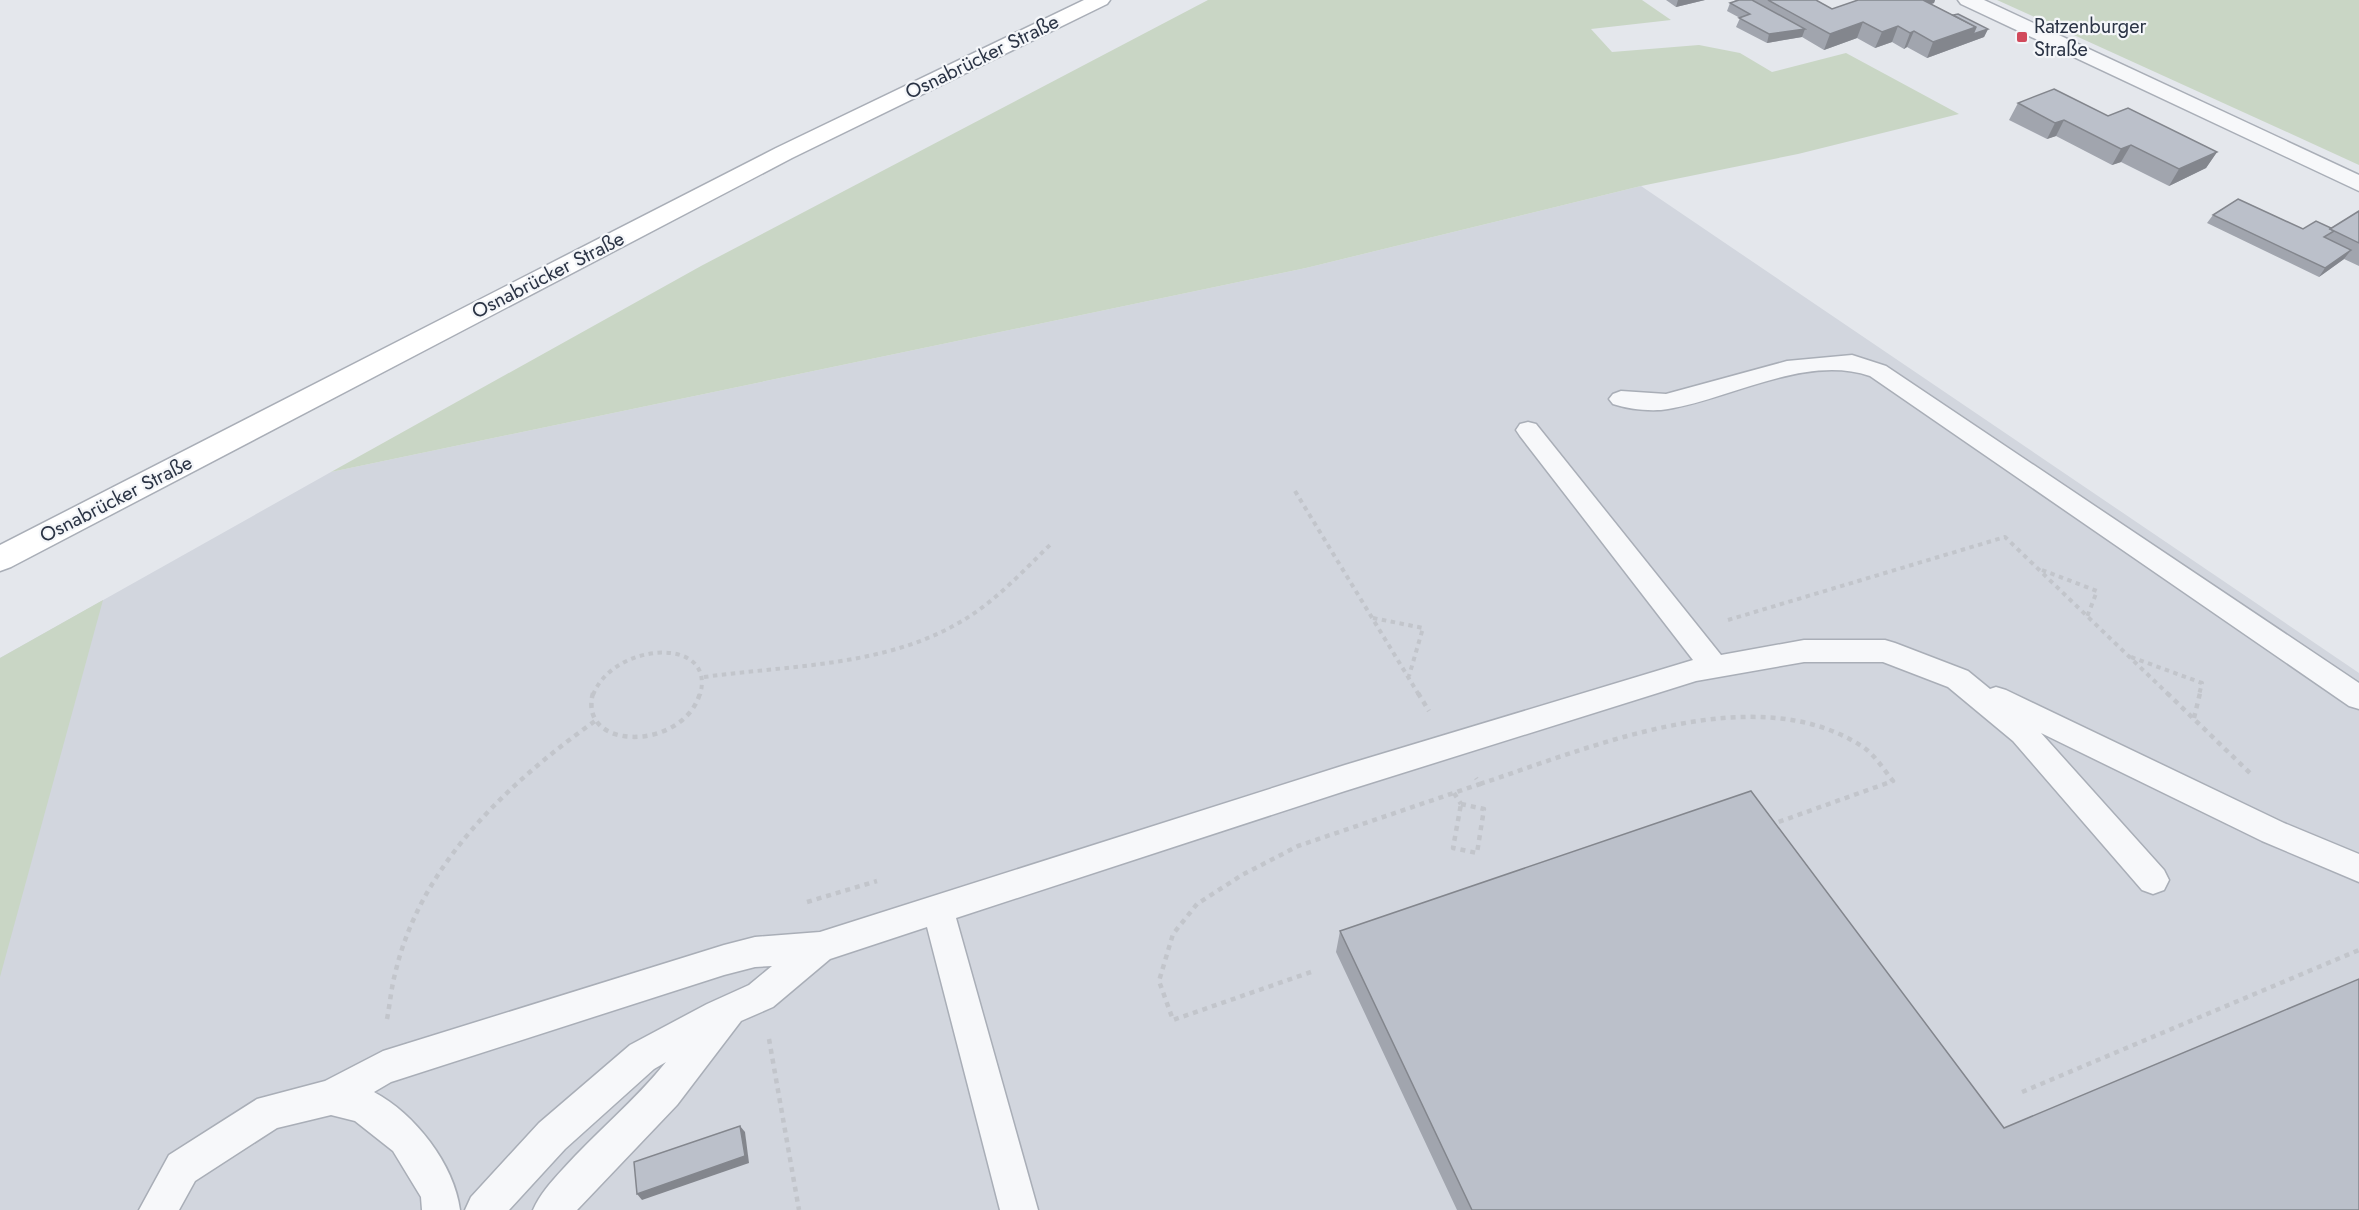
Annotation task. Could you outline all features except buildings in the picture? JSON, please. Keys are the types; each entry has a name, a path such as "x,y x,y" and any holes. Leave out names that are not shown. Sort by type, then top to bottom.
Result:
{"main road":[{"name":"Osnabrücker Straße","path":"0,559 773,159 1100,0"}],"street":[{"path":"1968,0 2359,184"}],"lane":[{"path":"1621,399 1665,402 1787,368 1852,362 1878,371 2359,698"},
{"path":"1528,430 1715,667"},
{"path":"158,1210 182,1168 270,1112 331,1097 383,1068 724,960 755,952 820,947 1378,768 1696,670 1804,651 1885,651 1958,679 2273,832 2359,868"},
{"path":"1958,679 2023,733 2153,880"},
{"path":"938,909 1019,1210"},
{"path":"484,1210 552,1136 642,1057 729,1010 761,996 820,947"},
{"path":"552,1210 588,1169 664,1093 729,1010"},
{"path":"331,1097 364,1106 406,1138 439,1192 441,1210"}],"path":[{"path":"704,677 870,655 926,639 962,621 1052,543"},
{"path":"2038,569 2097,591 2087,616"},
{"path":"1373,618 1423,628 1408,676"},
{"path":"652,651 671,651 686,656 698,665 704,677 702,695 692,712 674,727 651,736 628,739 608,733 595,721 590,703 597,685 612,668 633,656 652,651"},
{"path":"2128,656 2202,683 2194,719"},
{"path":"1480,784 1613,742 1701,720 1761,716 1807,721 1839,734 1864,748 1893,781 1768,826"},
{"path":"383,1068 395,966 413,921 440,873 501,796 535,764 595,721"},
{"path":"1454,793 1461,804 1453,848 1477,853 1484,809 1461,804"},
{"path":"2022,1092 2359,950"}],"shaded area":[{"path":"1641,186 2359,673 2359,1210 0,1210 0,658 331,472 1306,268"}],"green space":[{"path":"1208,0 1642,0 1671,20 1591,29 1612,52 1699,45 1740,53 1772,72 1846,53 1959,114 1798,154 1641,186 1306,268 331,472 701,266"},
{"path":"1997,0 2359,0 2359,165 2311,143"},
{"path":"103,600 0,977 0,658"}],"place":[{"name":"Ratzenburger Straße","path":"2022,37"}]}
